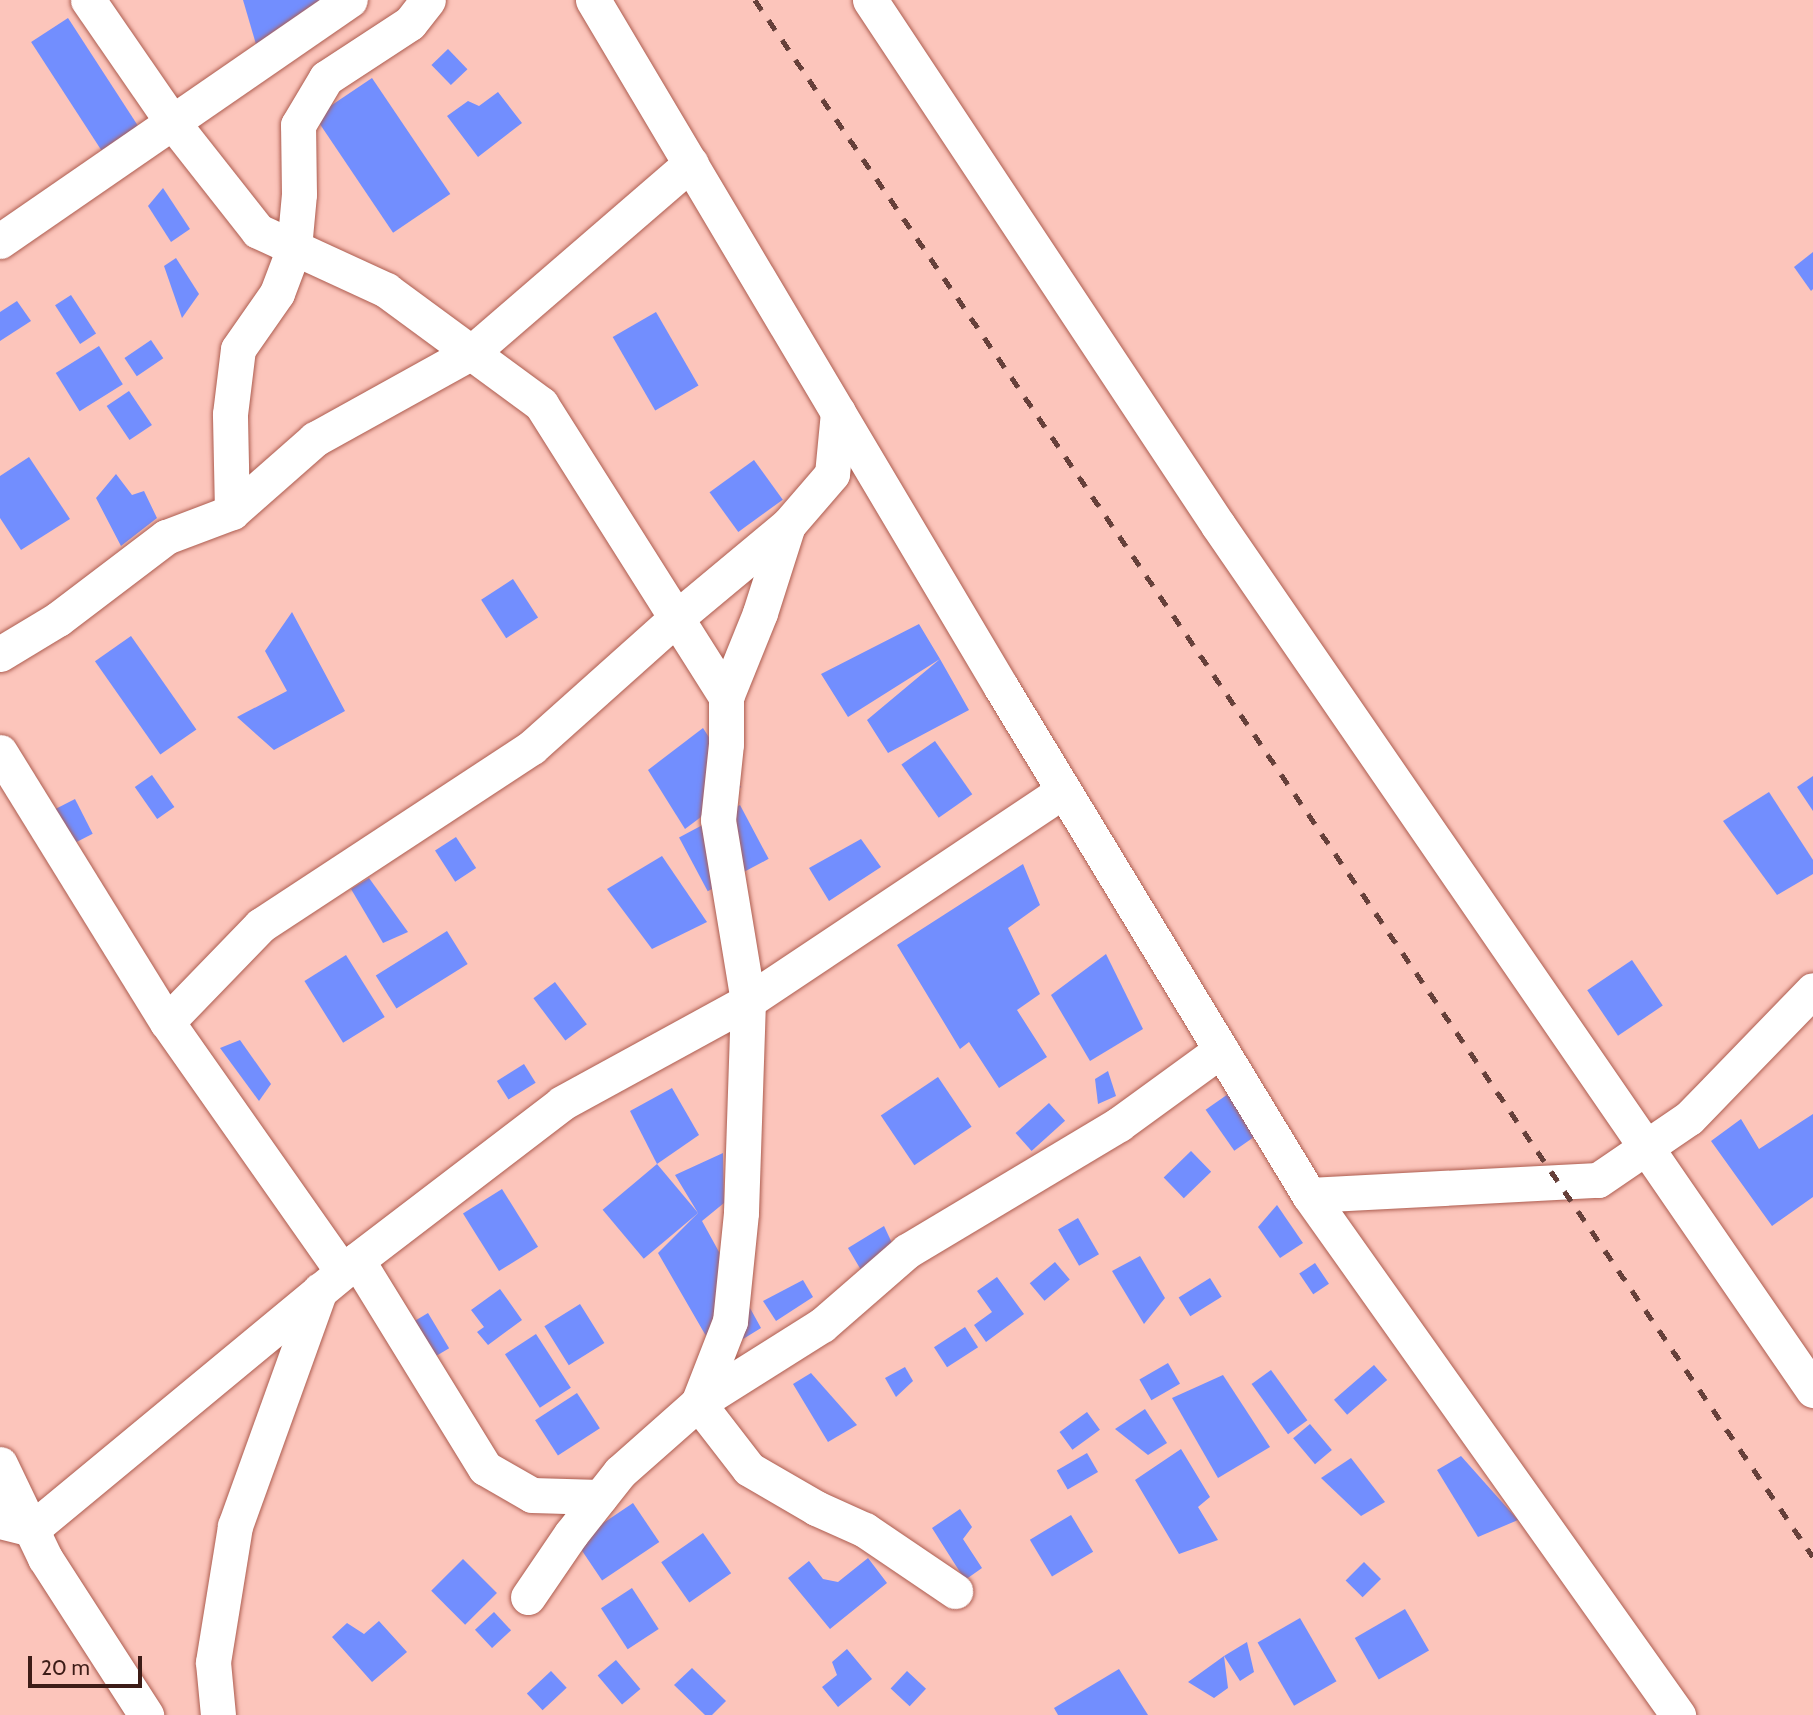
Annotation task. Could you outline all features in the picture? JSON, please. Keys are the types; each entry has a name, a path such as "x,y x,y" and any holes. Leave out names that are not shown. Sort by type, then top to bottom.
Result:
{"street":[{"path":"88,0 173,123 258,231 387,290 541,404 726,697"},
{"path":"0,241 350,0"},
{"path":"232,512 230,414 238,349 277,293 294,248 299,194 298,125 326,78 354,57 411,23 428,0"},
{"path":"593,0 1063,791 1309,1195 1678,1715"},
{"path":"870,0 1218,525 1813,1390"},
{"path":"0,654 58,619 166,537 232,512 315,439 472,352 691,163"},
{"path":"167,1022 261,925 532,747 675,619 788,525 832,474 838,412"},
{"path":"698,1403 730,1321 741,1213 748,1000 718,820 726,744 726,697 760,613 788,525"},
{"path":"0,752 167,1022 340,1274 485,1468 532,1495 600,1497"},
{"path":"16,1525 562,1103 748,1000 1063,791"},
{"path":"1309,1195 1598,1180 1689,1118 1813,990"},
{"path":"528,1597 620,1472 698,1403 821,1325 907,1251 1119,1124 1221,1050"},
{"path":"218,1715 213,1662 235,1526 340,1274"},
{"path":"698,1403 749,1469 816,1508 865,1530 954,1591"},
{"path":"0,1464 16,1525 45,1558 146,1715"}],"building":[{"path":"243,0 342,0 258,51"},
{"path":"68,18 138,126 101,150 31,42"},
{"path":"448,49 467,69 451,85 431,65"},
{"path":"372,78 450,194 393,233 315,117"},
{"path":"498,92 522,123 478,157 447,116 468,101 479,106"},
{"path":"163,188 190,229 171,242 148,206"},
{"path":"1813,252 1813,289 1811,291 1794,267"},
{"path":"176,258 199,294 182,318 164,266"},
{"path":"71,295 96,334 80,344 55,305"},
{"path":"17,301 31,321 0,341 0,312"},
{"path":"656,312 698,386 655,411 613,337"},
{"path":"151,340 163,358 137,376 124,358"},
{"path":"99,346 123,384 80,411 56,373"},
{"path":"129,391 152,425 130,440 107,406"},
{"path":"29,457 70,519 21,550 0,518 0,476"},
{"path":"754,460 783,500 738,532 710,492"},
{"path":"116,474 132,495 144,491 157,518 121,546 96,498"},
{"path":"513,579 538,618 506,638 481,600"},
{"path":"292,612 345,711 274,750 237,717 287,691 265,651"},
{"path":"919,624 940,659 848,717 821,674"},
{"path":"131,636 196,729 160,755 95,661"},
{"path":"940,659 969,710 888,753 867,720"},
{"path":"703,728 741,787 685,829 648,770"},
{"path":"935,741 972,794 939,818 901,765"},
{"path":"152,775 174,807 157,819 135,787"},
{"path":"1813,776 1813,811 1797,787"},
{"path":"1769,792 1813,860 1813,874 1777,895 1723,821"},
{"path":"75,799 93,834 68,846 50,812"},
{"path":"740,805 769,859 708,891 679,837"},
{"path":"456,837 476,868 455,882 435,851"},
{"path":"861,839 881,867 829,901 809,868"},
{"path":"662,856 707,922 652,949 607,889"},
{"path":"1023,864 1040,905 1008,928 1040,994 1017,1010 1047,1057 999,1088 969,1042 960,1049 897,945"},
{"path":"369,878 408,932 383,943 351,889"},
{"path":"447,931 468,964 396,1009 376,976"},
{"path":"1106,954 1143,1029 1090,1061 1051,995"},
{"path":"346,955 385,1017 343,1043 304,981"},
{"path":"1632,960 1663,1006 1618,1036 1587,990"},
{"path":"555,982 587,1024 565,1041 533,998"},
{"path":"240,1040 271,1084 259,1101 220,1048"},
{"path":"524,1064 536,1083 509,1100 497,1081"},
{"path":"1108,1071 1116,1096 1098,1104 1095,1079"},
{"path":"938,1077 972,1127 914,1165 881,1116"},
{"path":"672,1088 699,1135 657,1164 630,1111"},
{"path":"1231,1092 1260,1133 1234,1151 1206,1110"},
{"path":"1049,1103 1065,1121 1032,1151 1016,1133"},
{"path":"1813,1114 1813,1197 1772,1226 1711,1141 1741,1119 1759,1149"},
{"path":"1191,1151 1211,1172 1184,1198 1164,1177"},
{"path":"723,1153 724,1203 702,1221 761,1328 717,1355 658,1253 698,1213 675,1175"},
{"path":"657,1164 698,1213 644,1259 603,1210"},
{"path":"502,1189 538,1247 499,1271 463,1213"},
{"path":"1277,1205 1303,1243 1280,1258 1258,1227"},
{"path":"1078,1218 1099,1254 1079,1266 1058,1230"},
{"path":"884,1226 892,1243 861,1270 848,1248"},
{"path":"1140,1256 1165,1298 1144,1324 1112,1271"},
{"path":"1055,1262 1070,1280 1045,1301 1030,1283"},
{"path":"1315,1263 1329,1284 1313,1294 1299,1274"},
{"path":"997,1277 1024,1314 986,1342 974,1325 992,1312 977,1291"},
{"path":"1210,1278 1222,1297 1190,1316 1179,1298"},
{"path":"803,1280 813,1297 776,1321 763,1301"},
{"path":"500,1289 522,1320 488,1345 477,1332 484,1327 471,1310"},
{"path":"580,1304 604,1343 569,1365 544,1326"},
{"path":"428,1313 449,1348 430,1359 409,1324"},
{"path":"965,1327 978,1347 947,1367 934,1347"},
{"path":"536,1334 571,1388 540,1408 505,1354"},
{"path":"1168,1363 1180,1384 1151,1400 1139,1380"},
{"path":"1374,1365 1387,1380 1347,1415 1334,1400"},
{"path":"905,1367 913,1381 896,1397 885,1378"},
{"path":"1271,1370 1307,1420 1288,1434 1252,1384"},
{"path":"811,1373 857,1425 828,1442 793,1384"},
{"path":"1223,1375 1270,1447 1218,1478 1172,1398"},
{"path":"577,1393 600,1428 558,1455 535,1420"},
{"path":"1145,1409 1167,1443 1148,1455 1115,1429"},
{"path":"1087,1412 1100,1430 1072,1450 1059,1432"},
{"path":"1310,1424 1332,1450 1315,1464 1293,1438"},
{"path":"1181,1449 1210,1497 1198,1507 1218,1540 1179,1554 1135,1480"},
{"path":"1087,1453 1098,1472 1068,1490 1057,1470"},
{"path":"1461,1456 1518,1520 1478,1537 1437,1470"},
{"path":"1351,1458 1385,1502 1361,1516 1321,1478"},
{"path":"633,1503 659,1542 602,1581 576,1542"},
{"path":"960,1509 972,1527 963,1539 982,1568 965,1580 932,1528"},
{"path":"1071,1515 1093,1552 1052,1577 1030,1540"},
{"path":"703,1533 731,1573 689,1602 661,1562"},
{"path":"868,1558 887,1583 830,1629 788,1578 809,1561 823,1579 838,1582"},
{"path":"463,1559 497,1593 465,1625 431,1591"},
{"path":"1364,1562 1381,1579 1363,1597 1346,1580"},
{"path":"632,1588 659,1629 628,1649 601,1608"},
{"path":"1405,1609 1429,1651 1379,1680 1355,1638"},
{"path":"494,1612 511,1630 492,1648 475,1630"},
{"path":"1300,1618 1336,1681 1294,1706 1258,1642"},
{"path":"379,1621 407,1652 372,1682 332,1637 347,1623 364,1634"},
{"path":"1247,1642 1254,1672 1240,1681 1224,1656"},
{"path":"847,1649 872,1679 838,1707 822,1687 837,1675 832,1662"},
{"path":"1224,1656 1228,1688 1214,1698 1188,1682"},
{"path":"616,1660 640,1689 622,1705 598,1675"},
{"path":"692,1668 726,1701 712,1715 705,1715 674,1685"},
{"path":"1119,1669 1148,1715 1058,1715 1054,1708"},
{"path":"551,1671 567,1688 543,1710 527,1694"},
{"path":"907,1671 926,1689 910,1706 891,1689"}],"railway":[{"path":"755,0 1813,1557"}]}
